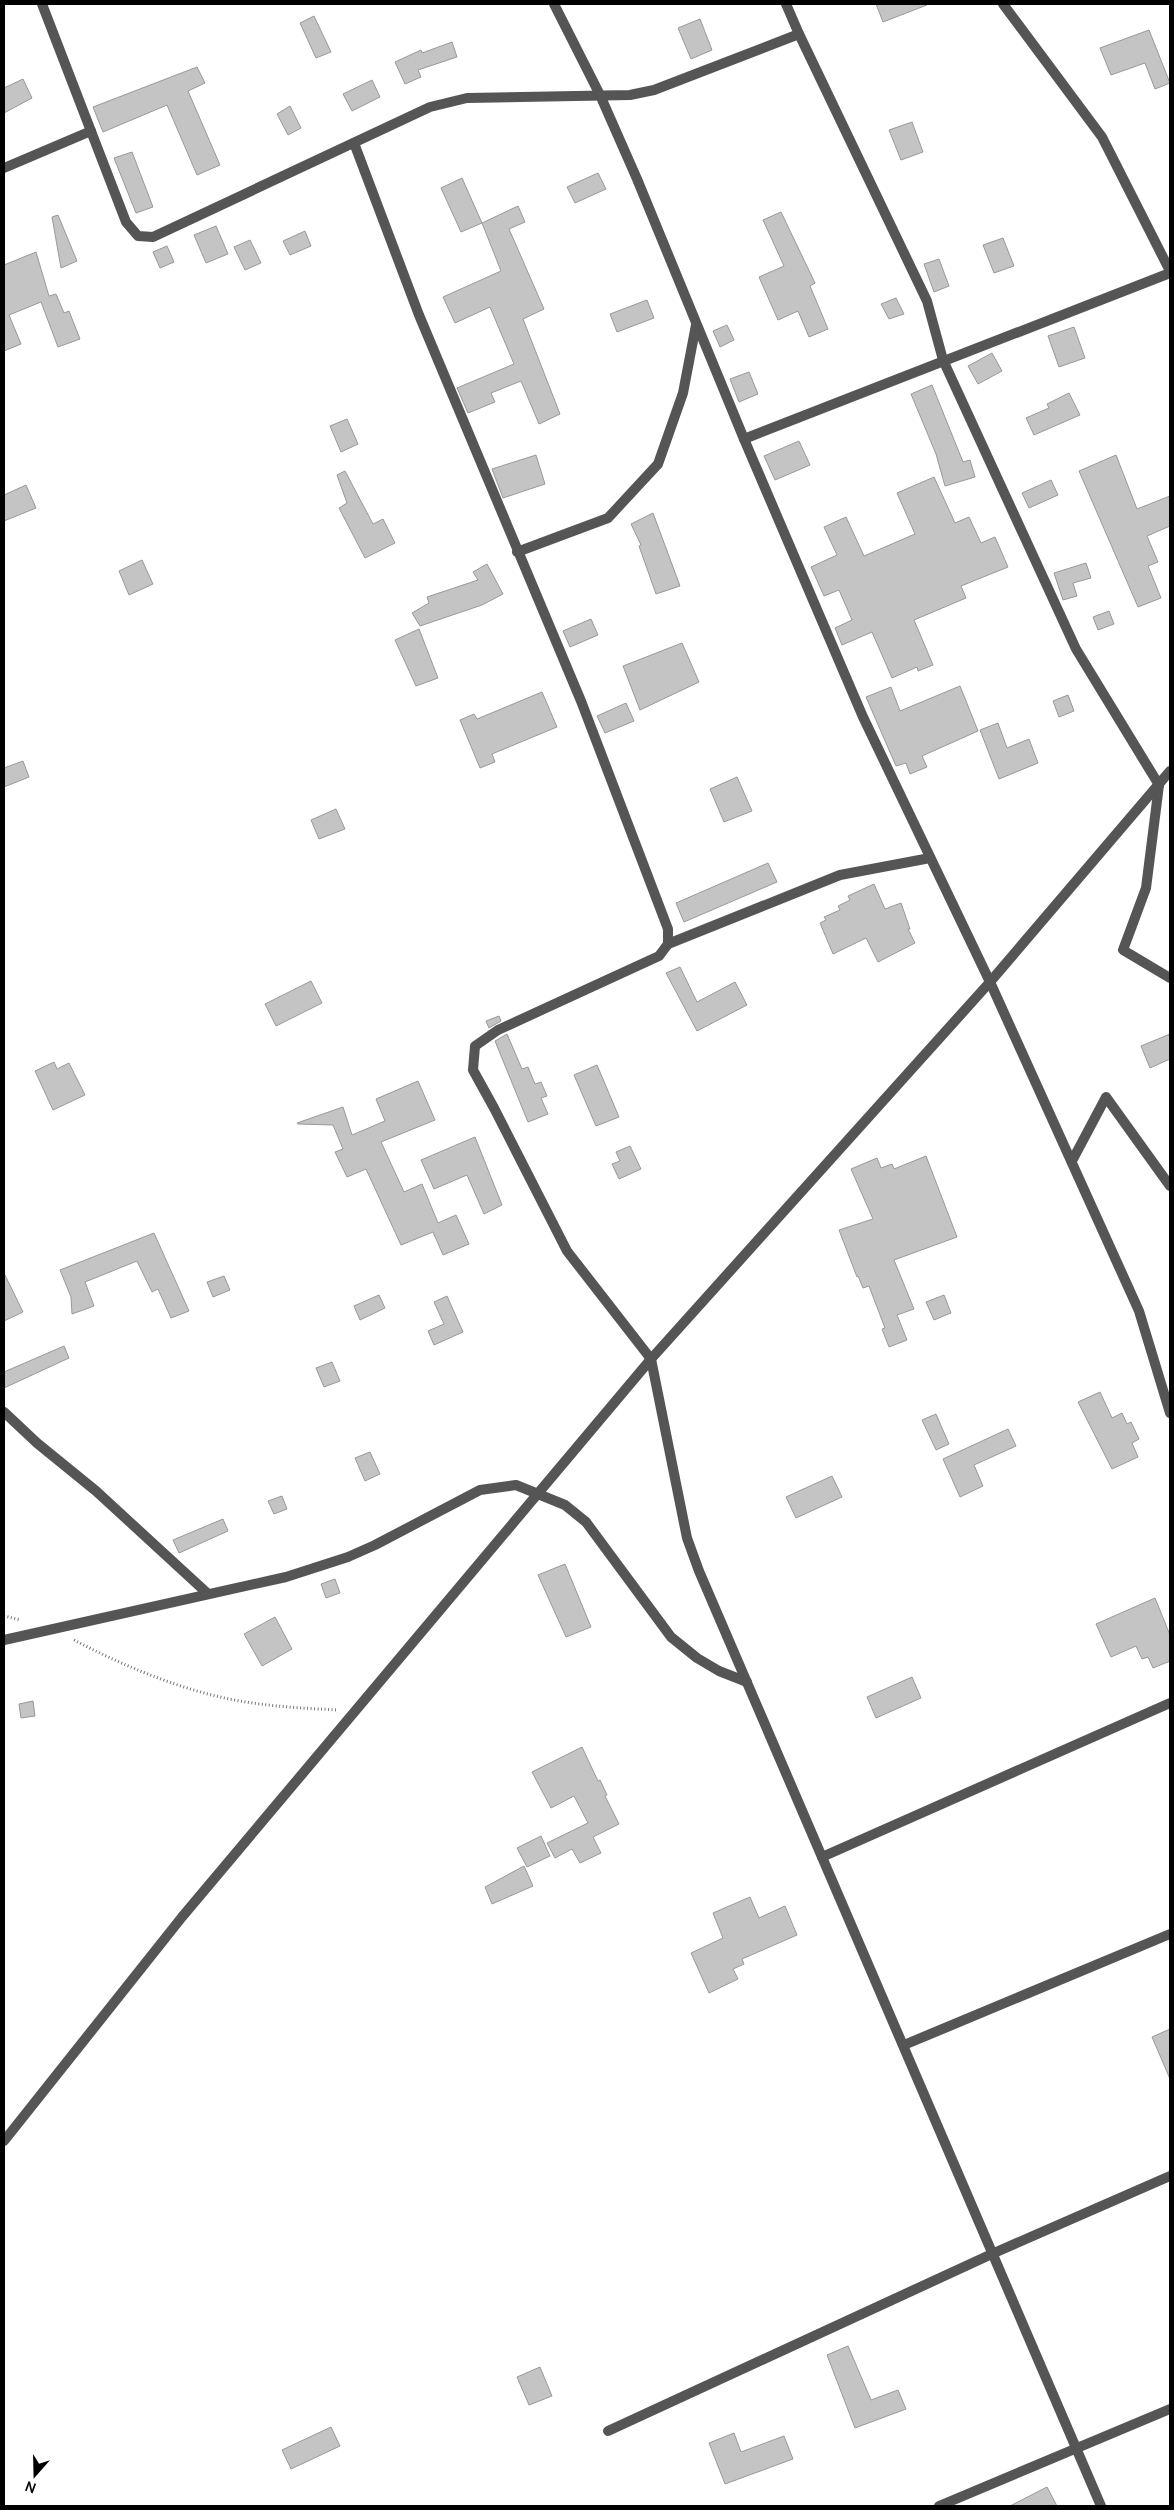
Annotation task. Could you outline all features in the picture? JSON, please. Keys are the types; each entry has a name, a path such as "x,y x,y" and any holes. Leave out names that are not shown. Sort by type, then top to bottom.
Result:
{"street":[{"path":"42,4 126,222 138,236 153,237 430,107 467,98 630,95 654,90 799,34"},
{"path":"554,4 600,95 863,717 990,982 1139,1311 1170,1412"},
{"path":"786,4 927,301 943,360 1076,649 1159,785 1146,888 1123,950 1170,978"},
{"path":"744,439 1170,272 1102,138 1004,4"},
{"path":"4,168 91,131"},
{"path":"354,143 419,315 580,701 665,920 668,929 668,944"},
{"path":"517,552 608,518 658,464 683,393 696,324"},
{"path":"4,2141 182,1917 651,1359 990,982 1170,771"},
{"path":"930,858 840,875 668,944 659,956 498,1030 475,1046 473,1070 567,1251 651,1359 687,1538 746,1682 994,2253 1101,2506"},
{"path":"1072,1161 1106,1097 1170,1186"},
{"path":"4,1413 37,1443 96,1491 207,1593"},
{"path":"4,1640 207,1593 286,1577 348,1557 375,1545 480,1490 516,1485 539,1492 565,1505 586,1522 671,1636 697,1658 719,1671 746,1682"},
{"path":"822,1857 1170,1704"},
{"path":"904,2045 1170,1934"},
{"path":"608,2431 994,2253 1170,2176"},
{"path":"939,2506 1077,2450 1170,2409"}],"path":[{"path":"4,1616 28,1622"},
{"path":"53,1629 102,1654 168,1682 220,1697 268,1705 354,1712"}],"building":[{"path":"876,4 927,4 927,5 883,22"},
{"path":"314,16 331,52 316,58 300,23"},
{"path":"700,19 712,50 691,59 678,28"},
{"path":"1149,30 1170,83 1155,89 1145,63 1111,75 1100,48"},
{"path":"452,42 457,57 418,70 421,77 405,84 395,62 421,50 422,53"},
{"path":"197,67 205,83 188,91 220,165 197,175 167,105 103,132 93,107"},
{"path":"23,79 32,98 4,113 4,88"},
{"path":"372,80 380,97 352,111 343,94"},
{"path":"290,106 301,128 288,135 277,114"},
{"path":"912,122 923,152 901,160 889,130"},
{"path":"132,152 153,207 136,213 114,158"},
{"path":"598,173 606,189 575,203 567,187"},
{"path":"462,178 482,223 461,232 441,188"},
{"path":"518,206 525,222 509,229 544,309 523,319 560,414 539,424 521,381 491,393 495,402 468,413 457,388 514,364 490,307 455,323 443,297 501,271 482,223"},
{"path":"781,212 815,283 810,286 828,329 809,337 798,311 778,320 759,277 784,266 763,220"},
{"path":"58,215 77,261 61,268 52,217"},
{"path":"216,226 228,254 206,263 194,235"},
{"path":"305,231 311,246 290,255 283,241"},
{"path":"1003,238 1014,266 994,273 983,245"},
{"path":"250,240 261,263 245,270 234,247"},
{"path":"167,246 174,262 160,268 153,252"},
{"path":"36,252 49,296 56,294 64,313 69,311 80,339 58,347 41,302 9,315 21,344 4,351 4,265"},
{"path":"939,259 949,286 934,292 924,264"},
{"path":"896,298 904,314 889,319 881,304"},
{"path":"647,300 654,318 617,332 610,314"},
{"path":"727,325 734,340 720,347 713,331"},
{"path":"1074,327 1085,358 1059,367 1048,336"},
{"path":"992,353 1002,371 978,384 968,366"},
{"path":"749,372 758,394 739,402 730,379"},
{"path":"932,385 963,462 970,460 975,477 945,486 936,454 911,394"},
{"path":"1069,393 1080,415 1034,435 1026,418 1049,408 1047,404"},
{"path":"347,419 358,444 341,452 330,426"},
{"path":"799,441 810,465 775,480 764,456"},
{"path":"536,455 545,484 503,498 492,469"},
{"path":"1116,455 1137,509 1170,496 1170,526 1147,536 1158,562 1148,566 1161,598 1138,607 1079,471"},
{"path":"345,471 373,524 383,519 395,543 365,558 339,508 347,503 337,475"},
{"path":"934,477 955,523 969,517 981,543 995,537 1008,567 961,586 966,598 914,620 933,665 918,671 917,667 892,678 872,632 842,645 835,628 852,620 839,590 824,596 811,567 837,555 824,527 846,517 864,556 915,534 897,493"},
{"path":"1051,480 1058,495 1029,508 1022,493"},
{"path":"26,485 36,508 4,521 4,495"},
{"path":"653,513 680,586 656,594 639,546 641,545 631,524"},
{"path":"142,560 153,584 129,595 119,571"},
{"path":"1086,563 1091,578 1073,583 1077,596 1063,600 1054,573"},
{"path":"487,564 503,594 482,605 420,626 412,613 429,603 427,597 478,580 473,572"},
{"path":"1109,611 1114,624 1098,630 1093,617"},
{"path":"591,619 598,635 570,647 563,631"},
{"path":"419,629 438,678 416,686 395,640"},
{"path":"682,643 699,682 640,710 623,666"},
{"path":"960,686 978,731 922,756 927,767 910,774 906,763 896,766 866,697 891,687 900,711"},
{"path":"542,692 557,727 492,754 495,762 480,768 460,720 474,714 477,719"},
{"path":"1068,695 1074,711 1059,717 1053,701"},
{"path":"626,703 634,721 605,733 597,716"},
{"path":"998,723 1007,748 1029,739 1038,763 999,779 980,730"},
{"path":"23,761 29,777 4,787 4,768"},
{"path":"737,777 752,811 724,822 710,789"},
{"path":"336,809 345,829 319,839 311,820"},
{"path":"768,863 777,882 684,922 676,903"},
{"path":"874,884 885,909 901,903 910,929 908,929 915,943 878,962 866,938 833,954 820,923 826,920 824,917 840,910 838,906 850,900 848,896"},
{"path":"680,967 697,1002 735,982 747,1005 697,1031 666,973"},
{"path":"311,981 322,1003 276,1026 265,1004"},
{"path":"499,1016 501,1021 489,1028 486,1021"},
{"path":"507,1034 522,1069 528,1067 535,1084 541,1082 547,1096 541,1098 548,1114 528,1122 495,1041"},
{"path":"1170,1034 1170,1059 1150,1068 1141,1046"},
{"path":"54,1062 57,1069 69,1063 85,1095 53,1110 35,1071"},
{"path":"597,1065 619,1117 596,1126 574,1075"},
{"path":"418,1081 435,1120 381,1142 404,1192 422,1184 438,1223 456,1215 469,1244 443,1255 433,1232 401,1245 366,1169 347,1177 335,1152 343,1149 333,1125 297,1123 343,1107 352,1135 385,1121 376,1099"},
{"path":"475,1137 502,1205 484,1214 467,1175 434,1189 421,1160"},
{"path":"630,1146 641,1169 619,1179 612,1164 620,1161 616,1152"},
{"path":"926,1156 957,1237 894,1260 914,1309 897,1315 907,1340 889,1347 882,1329 885,1328 869,1286 863,1288 857,1277 839,1230 873,1219 851,1169 877,1158 881,1168 892,1164 894,1169"},
{"path":"154,1233 189,1311 171,1318 158,1289 152,1292 137,1261 85,1282 94,1306 72,1314 71,1297 60,1270"},
{"path":"4,1273 23,1312 4,1321"},
{"path":"224,1276 230,1290 213,1297 207,1282"},
{"path":"379,1295 385,1308 360,1320 354,1306"},
{"path":"944,1295 951,1313 934,1320 926,1302"},
{"path":"447,1296 463,1332 434,1345 428,1331 444,1324 434,1302"},
{"path":"64,1346 69,1358 4,1388 4,1372"},
{"path":"332,1362 340,1381 324,1387 316,1368"},
{"path":"1100,1392 1112,1418 1122,1413 1127,1424 1131,1422 1139,1439 1132,1443 1138,1457 1112,1469 1078,1402"},
{"path":"936,1414 949,1444 936,1450 922,1420"},
{"path":"1008,1429 1016,1446 974,1465 983,1486 960,1497 943,1459"},
{"path":"370,1452 380,1474 365,1481 355,1458"},
{"path":"832,1476 842,1497 796,1518 786,1497"},
{"path":"282,1496 287,1509 274,1514 268,1501"},
{"path":"223,1519 228,1531 179,1553 173,1540"},
{"path":"565,1564 591,1627 566,1637 538,1575"},
{"path":"335,1579 340,1593 326,1598 321,1584"},
{"path":"1155,1598 1170,1635 1170,1661 1153,1668 1148,1657 1142,1659 1136,1646 1111,1657 1096,1624"},
{"path":"275,1617 292,1649 262,1666 244,1634"},
{"path":"912,1677 921,1698 876,1718 867,1697"},
{"path":"33,1701 35,1716 21,1718 19,1704"},
{"path":"582,1747 598,1781 600,1780 607,1795 605,1796 619,1824 593,1837 601,1853 580,1863 572,1849 555,1858 547,1843 588,1823 574,1796 551,1808 532,1772"},
{"path":"541,1836 550,1856 527,1867 517,1848"},
{"path":"524,1866 533,1886 492,1904 485,1887"},
{"path":"750,1897 759,1918 785,1906 797,1935 742,1959 744,1964 733,1969 738,1979 709,1993 691,1953 723,1938 713,1913"},
{"path":"1170,2029 1170,2079 1152,2037"},
{"path":"848,2346 871,2400 898,2390 906,2409 855,2428 827,2355"},
{"path":"540,2367 552,2396 529,2405 517,2377"},
{"path":"331,2427 340,2446 291,2469 282,2450"},
{"path":"734,2433 741,2452 784,2436 793,2459 725,2484 709,2443"},
{"path":"1047,2487 1057,2506 1010,2506"}]}
